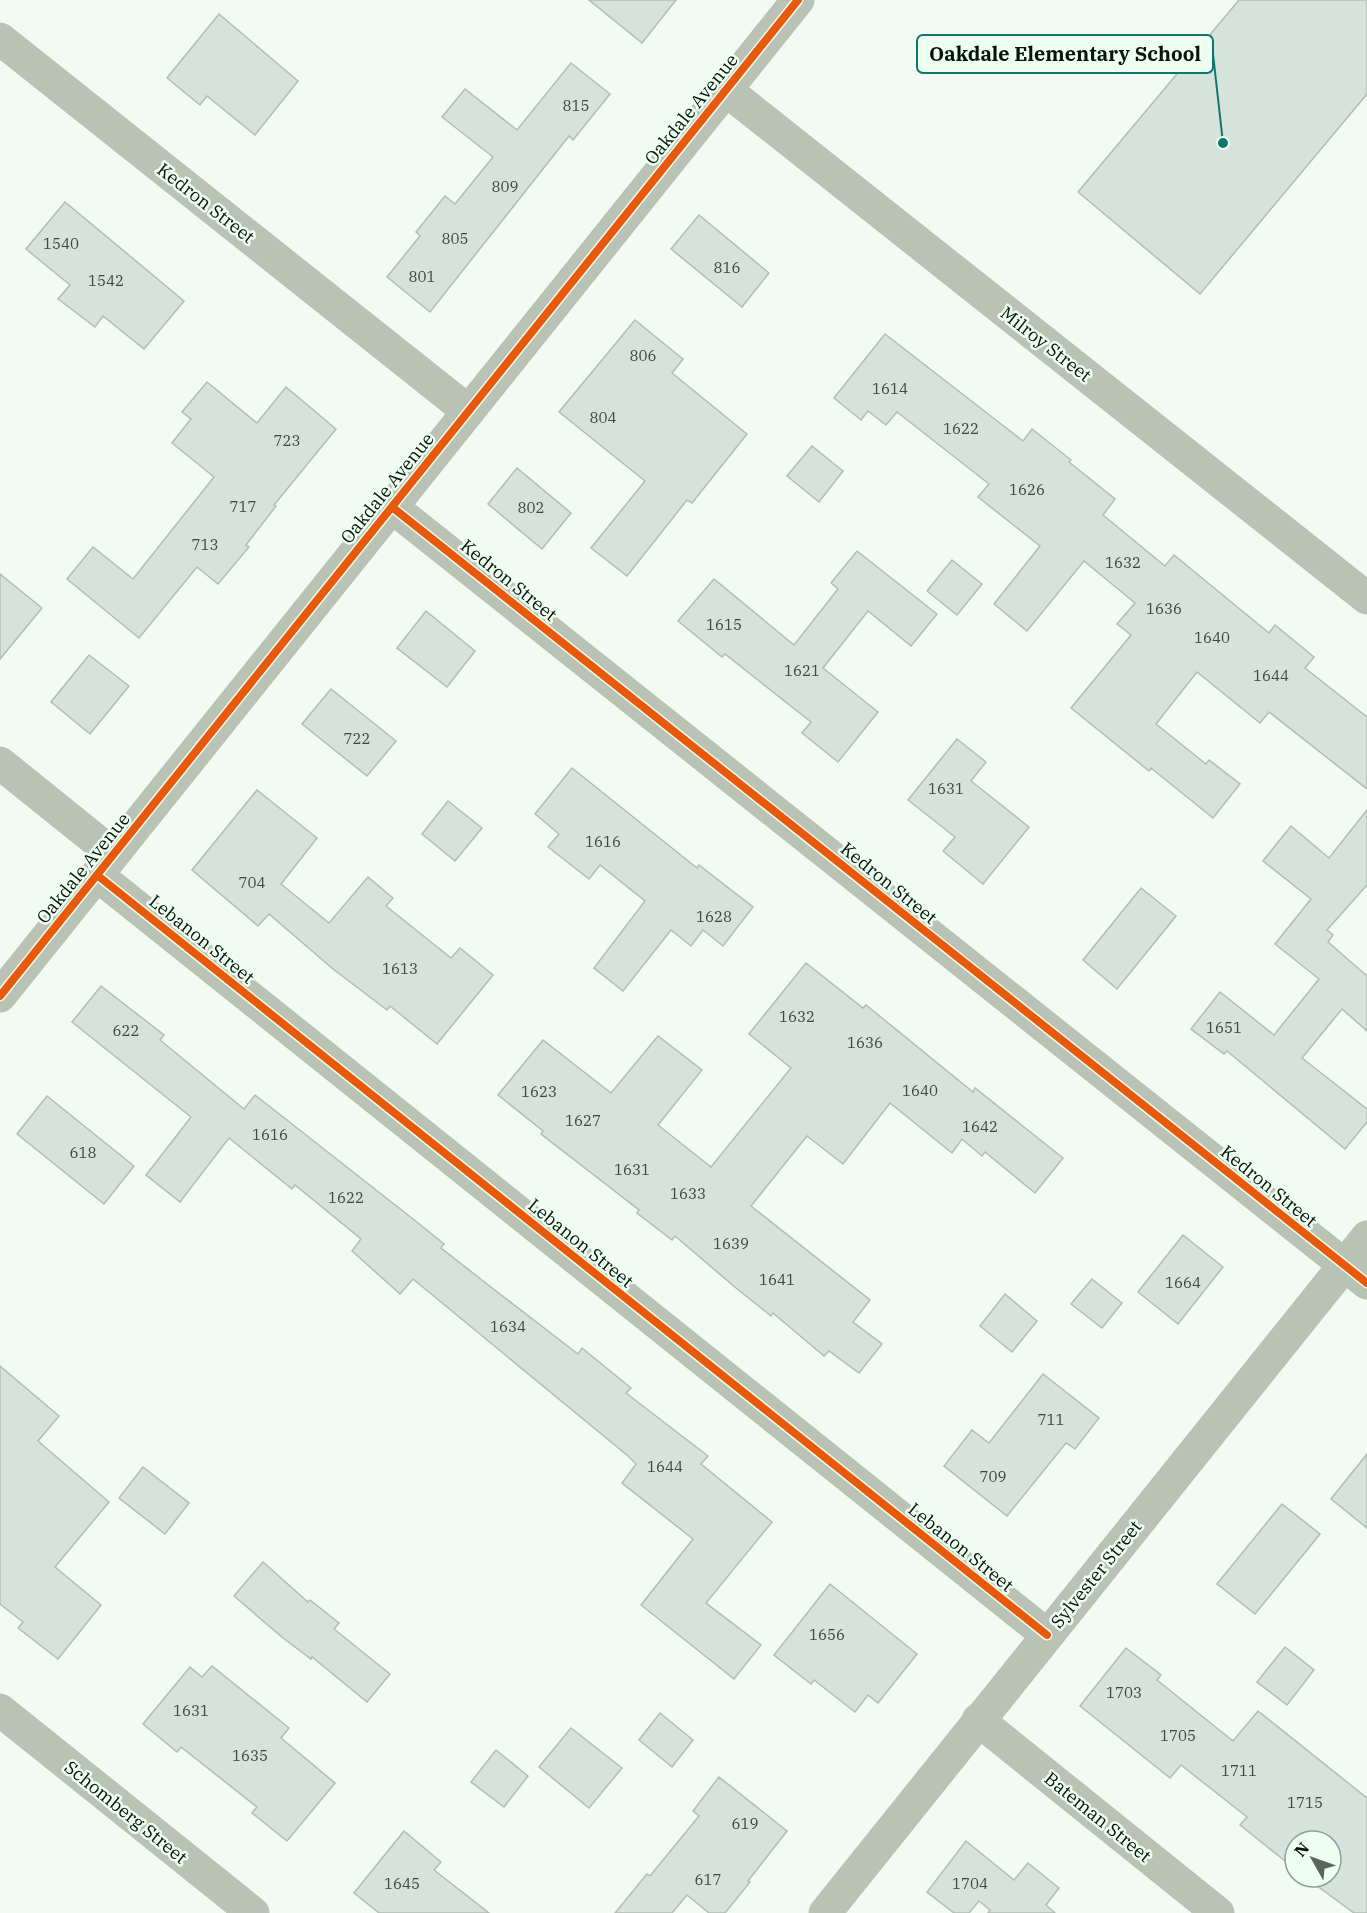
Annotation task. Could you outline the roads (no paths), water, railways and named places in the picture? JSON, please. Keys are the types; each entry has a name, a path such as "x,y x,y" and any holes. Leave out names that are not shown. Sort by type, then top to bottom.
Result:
{"street":[{"name":"Oakdale Avenue","path":"0,996 798,0"},
{"name":"Kedron Street","path":"0,39 468,411"},
{"name":"Milroy Street","path":"726,90 1367,598"},
{"name":"Kedron Street","path":"392,507 1355,1274"},
{"name":"Lebanon Street","path":"0,763 105,864 1047,1635"},
{"name":"Sylvester Street","path":"825,1913 1047,1635 1355,1274 1367,1237"},
{"name":"Schomberg Street","path":"0,1710 253,1913"},
{"name":"Bateman Street","path":"978,1720 1218,1913"}],"place":[{"name":"Oakdale Elementary School","path":"1223,143"}]}
